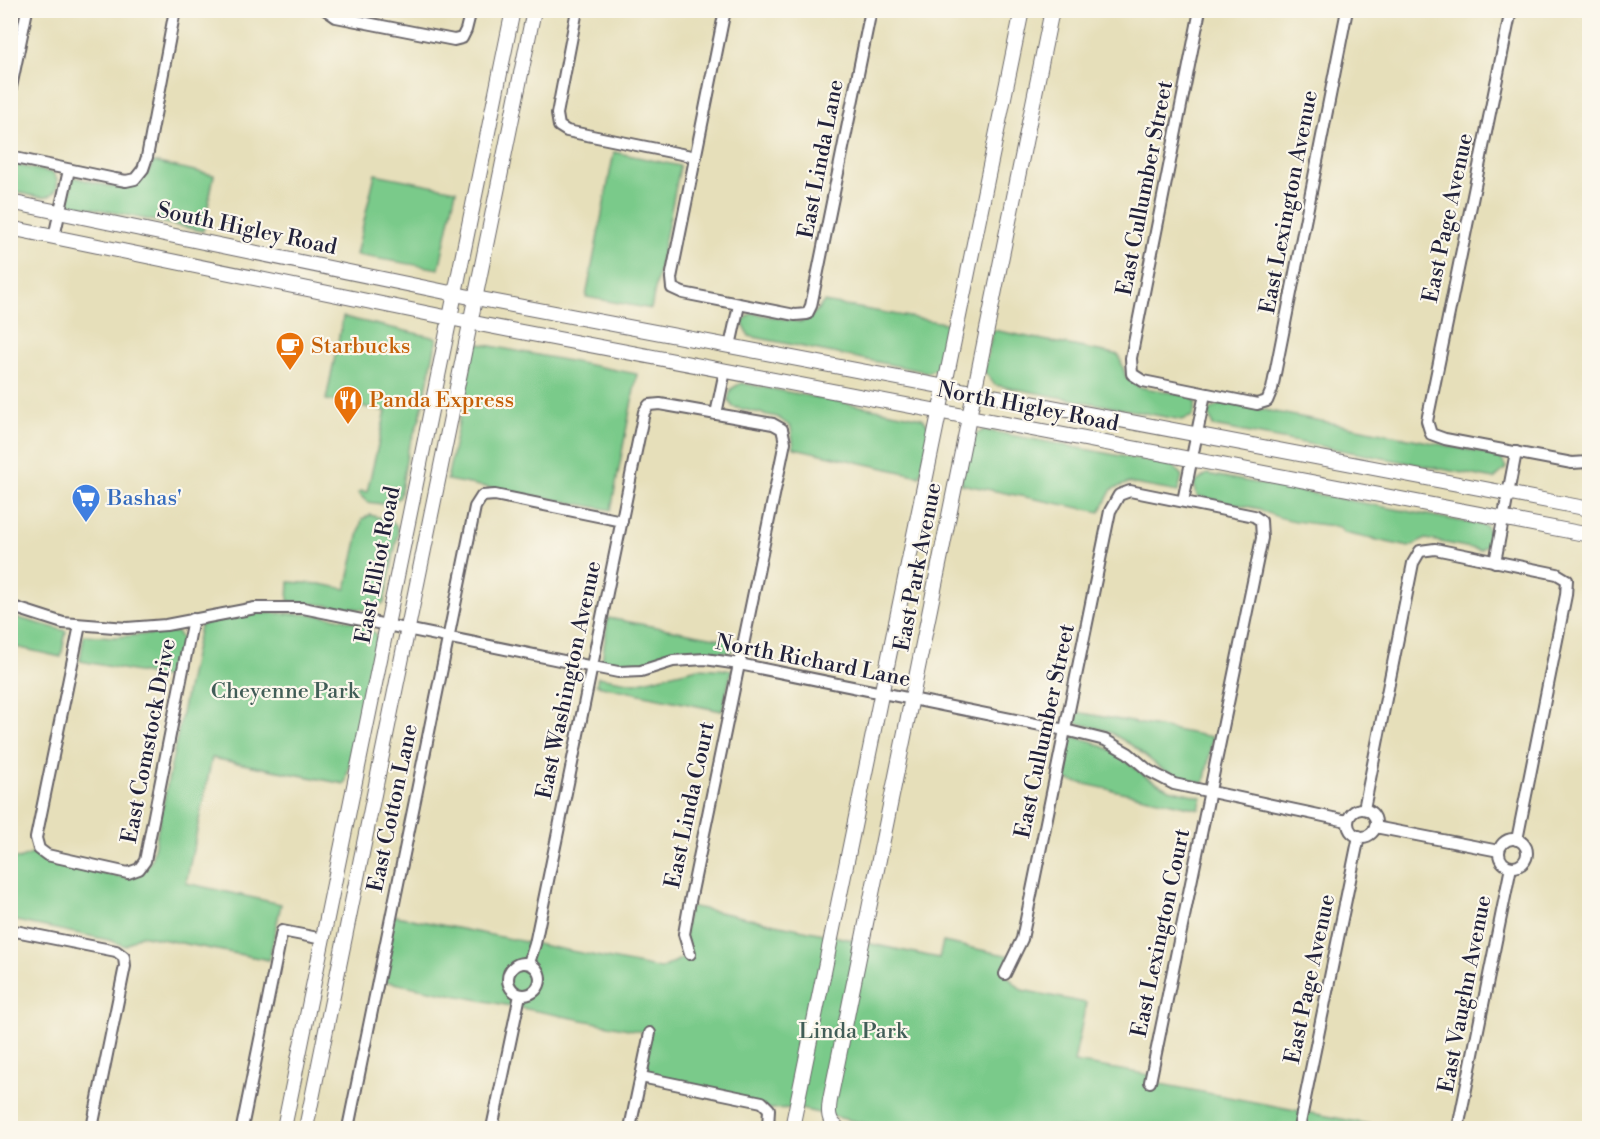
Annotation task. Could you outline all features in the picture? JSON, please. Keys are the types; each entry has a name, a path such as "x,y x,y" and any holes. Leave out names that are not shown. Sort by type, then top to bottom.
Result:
{"main road":[{"name":"East Elliot Road","path":"306,1128 408,628 460,320 455,294 513,10"},
{"name":"East Elliot Road","path":"284,1128 388,624 460,320 475,298 534,10"},
{"name":"East Park Avenue","path":"792,1128 1022,10"},
{"name":"East Park Avenue","path":"838,1128 829,1117 830,1100 1053,10"},
{"name":"South Higley Road","path":"10,202 475,298"},
{"name":"South Higley Road","path":"10,228 460,320"},
{"name":"North Higley Road","path":"475,298 1590,509"},
{"name":"North Higley Road","path":"460,320 1590,535"}],"street":[{"path":"10,92 27,10"},
{"path":"10,157 69,171 126,181 135,179 143,169 147,158 175,10"},
{"path":"326,11 336,17 454,40 462,38 471,10"},
{"path":"577,10 557,114 559,126 567,131 696,157"},
{"path":"725,10 671,278 672,288 683,293 739,305 730,346"},
{"name":"East Linda Lane","path":"739,305 795,315 807,314 811,306 871,10"},
{"name":"East Cullumber Street","path":"1200,10 1131,358 1132,374 1143,381 1205,394"},
{"name":"East Lexington Avenue","path":"1205,394 1257,404 1267,401 1272,389 1347,10"},
{"name":"East Page Avenue","path":"1511,10 1426,421 1431,434 1445,439 1516,453"},
{"path":"54,237 69,171"},
{"path":"725,371 716,414 773,424 782,429 784,442 739,664"},
{"path":"1205,394 1184,501 1254,516 1262,521 1262,538 1210,792"},
{"name":"East Washington Avenue","path":"529,963 535,944 644,412 649,405 660,404 716,414"},
{"path":"1495,562 1516,453 1572,463 1589,460"},
{"name":"East Cullumber Street","path":"1005,974 1022,939 1110,511 1119,495 1130,491 1184,501"},
{"name":"East Cotton Lane","path":"348,1128 475,507 482,496 495,495 622,521"},
{"path":"1364,808 1413,563 1420,551 1435,549 1557,574 1567,580 1566,595 1517,840"},
{"name":"North Richard Lane","path":"10,606 63,623 127,628 149,627 255,608 303,608 618,672 641,671 673,661 705,659 739,664 1105,740 1128,753 1149,771 1174,784 1347,821"},
{"name":"East Comstock Drive","path":"80,626 36,838 39,849 47,855 128,873 139,869 145,861 193,619"},
{"name":"East Linda Court","path":"690,954 684,934 688,906 739,664"},
{"name":"East Lexington Court","path":"1150,1082 1210,792"},
{"path":"1364,808 1374,815 1375,827 1369,835 1359,836 1350,830 1347,821 1354,811 1364,808"},
{"path":"1375,827 1499,851"},
{"name":"East Page Avenue","path":"1299,1128 1359,836"},
{"path":"1517,840 1525,845 1527,856 1521,865 1511,867 1502,862 1499,851 1506,841 1517,840"},
{"name":"East Vaughn Avenue","path":"1458,1128 1511,867"},
{"path":"10,930 116,951 124,957 125,966 92,1128"},
{"path":"242,1128 282,931 323,939"},
{"path":"529,963 539,971 541,981 534,992 529,995 520,995 515,993 509,985 509,974 516,965 529,963"},
{"path":"492,1128 520,995"},
{"path":"630,1128 650,1033"},
{"path":"641,1077 762,1102 770,1109 768,1128"}],"green space":[{"path":"614,152 680,166 651,309 586,297"},
{"path":"153,162 214,175 203,231 68,203 73,177 109,186 130,186 139,182"},
{"path":"11,164 53,173 57,180 57,188 49,196 40,197 11,190"},
{"path":"375,174 456,190 439,269 356,255"},
{"path":"824,302 950,324 942,368 927,372 749,336 742,322 752,313 800,322 809,319"},
{"path":"343,317 437,338 420,418 408,449 400,497 389,505 367,502 358,493 367,492 386,411 326,400"},
{"path":"993,330 1119,355 1126,377 1139,387 1190,396 1196,402 1193,416 1182,420 995,385 984,371"},
{"path":"475,343 637,374 611,510 447,480"},
{"path":"741,383 922,418 932,430 920,476 794,448 791,427 777,417 733,407 728,400 731,389"},
{"path":"1223,402 1500,456 1506,468 1494,479 1213,426 1208,412"},
{"path":"984,430 1173,466 1182,476 1178,492 1129,483 1112,489 1100,512 961,484 970,437"},
{"path":"1207,474 1486,526 1493,540 1480,550 1426,539 1409,547 1344,533 1339,527 1277,517 1260,509 1197,496 1194,484"},
{"path":"370,515 389,520 396,525 398,533 384,603 368,610 288,601 289,582 346,589 362,519"},
{"name":"Cheyenne Park","path":"261,613 305,614 338,618 366,627 376,634 377,641 345,784 212,758 186,883 281,904 269,960 140,935 125,946 109,940 11,920 10,857 19,859 34,853 57,863 127,878 136,876 145,870 152,858 200,626 208,622"},
{"path":"11,616 66,631 61,657 11,646"},
{"path":"608,618 737,642 731,652 682,653 641,663 602,661"},
{"path":"178,633 182,640 173,679 80,661 84,635 115,637"},
{"path":"698,668 732,670 722,711 596,685 598,677 635,683"},
{"path":"1077,712 1213,737 1204,784 1163,770 1133,746 1108,731 1073,722"},
{"path":"1071,736 1091,741 1113,751 1148,778 1169,789 1202,797 1199,809 1062,779"},
{"name":"Linda Park","path":"689,906 939,958 943,942 1015,957 1005,974 1022,990 1086,1003 1074,1062 1151,1075 1150,1082 1378,1126 1377,1128 885,1128 796,1108 769,1109 641,1077 649,1033 378,980 391,915 661,969 690,954 684,934"}],"place":[{"name":"Starbucks","path":"290,372"},
{"name":"Panda Express","path":"348,426"},
{"name":"Bashas'","path":"86,524"}]}
